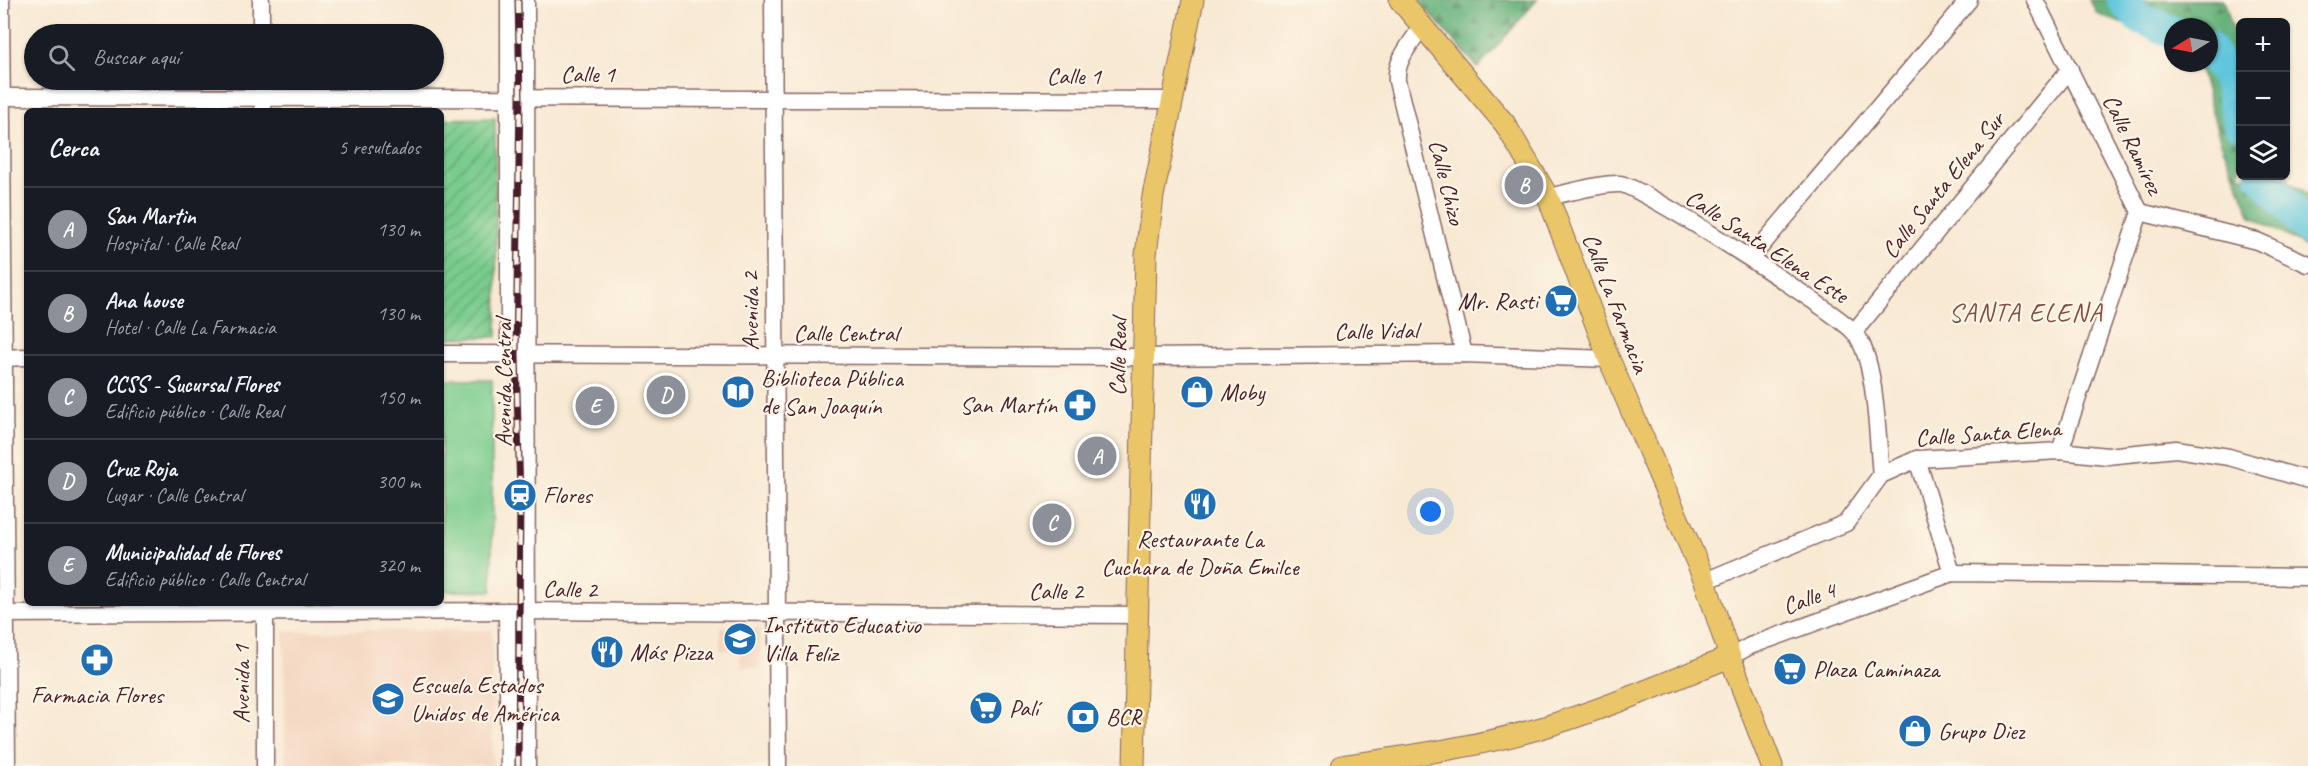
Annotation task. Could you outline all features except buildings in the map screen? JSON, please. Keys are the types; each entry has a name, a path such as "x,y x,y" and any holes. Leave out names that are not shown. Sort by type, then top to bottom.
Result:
{"main road":[{"name":"Calle Real","path":"1134,766 1137,720 1146,255 1153,195 1193,0"},
{"name":"Calle La Farmacia","path":"1400,0 1505,124 1548,196 1609,359 1705,581 1730,657 1772,766"},
{"name":"Calle 4","path":"1342,766 1424,753 1538,729 1597,710 1730,657"},
{"name":"Calle Real","path":"1137,720 1143,766"}],"street":[{"path":"1,0 2,614 7,766"},
{"path":"261,0 261,24"},
{"name":"Avenida Central","path":"509,0 519,98 526,356 527,766"},
{"name":"Avenida Central","path":"509,354 519,98 526,0"},
{"name":"Avenida 2","path":"773,0 778,766"},
{"path":"1751,258 1969,0"},
{"name":"Calle Ramírez","path":"2034,0 2140,212 2060,450"},
{"name":"Calle Chizo","path":"1422,26 1400,61 1396,70 1397,81 1464,354"},
{"name":"Calle Santa Elena Sur","path":"1854,332 2070,69"},
{"name":"Calle 1","path":"2,97 262,105 519,98 1174,100"},
{"name":"Calle Santa Elena Este","path":"1548,196 1622,184 1751,258 1854,332 1865,351 1869,369 1881,475"},
{"path":"2140,212 2257,241 2308,264"},
{"name":"Calle Central","path":"444,354 1143,357"},
{"name":"Calle Vidal","path":"1143,357 1464,354 1609,359"},
{"path":"2,357 24,357"},
{"name":"Calle Santa Elena","path":"1705,581 1845,523 1881,475 1917,459 2060,450 2107,456 2176,449 2229,457 2308,480"},
{"path":"1917,459 1952,573"},
{"name":"Calle 4","path":"1730,657 1750,646 1952,573 2308,577"},
{"name":"Calle 2","path":"2,614 265,608 777,614 1139,615"},
{"name":"Avenida 1","path":"265,608 265,766"},
{"path":"507,611 509,766"}],"shaded area":[{"name":"Instituto Educativo Villa Feliz","path":"721,628 760,628 760,668 740,668 740,650 721,650"},
{"name":"Escuela Estados Unidos de América","path":"492,630 493,766 285,766 284,631"}],"green space":[{"path":"1418,0 1537,0 1478,68"},
{"path":"2089,0 2224,0 2236,40 2236,179 2219,137 2201,72 2218,72 2218,18 2164,18 2164,44 2152,35 2097,14"},
{"path":"495,118 497,337 444,338 444,119"},
{"path":"2236,180 2288,180 2308,194 2308,248 2251,216"},
{"path":"444,380 492,380 492,591 444,591"}],"waterway":[{"path":"2123,0 2138,17 2164,28"},
{"path":"2218,62 2228,79 2236,110"},
{"path":"2265,180 2308,229"}],"railway":[{"path":"518,0 520,98 516,355 520,495 518,766"}],"place":[{"name":"Ana house","path":"1524,185"},
{"name":"Mr. Rasti","path":"1561,301"},
{"name":"Biblioteca Pública de San Joaquín","path":"738,392"},
{"name":"Moby","path":"1197,392"},
{"name":"Cruz Roja","path":"666,395"},
{"name":"San Martín","path":"1080,405"},
{"name":"Municipalidad de Flores","path":"595,406"},
{"name":"San Martin","path":"1097,456"},
{"name":"Flores","path":"520,495"},
{"name":"Restaurante La Cuchara de Doña Emilce","path":"1200,504"},
{"name":"CCSS - Sucursal Flores","path":"1052,523"},
{"name":"Instituto Educativo Villa Feliz","path":"740,639"},
{"name":"Más Pizza","path":"607,652"},
{"name":"Farmacia Flores","path":"97,660"},
{"name":"Plaza Caminaza","path":"1790,669"},
{"name":"Escuela Estados Unidos de América","path":"388,699"},
{"name":"Palí","path":"986,708"},
{"name":"BCR","path":"1083,717"},
{"name":"Grupo Diez","path":"1915,731"}],"district":[{"name":"SANTA ELENA","path":"2026,312"}]}
